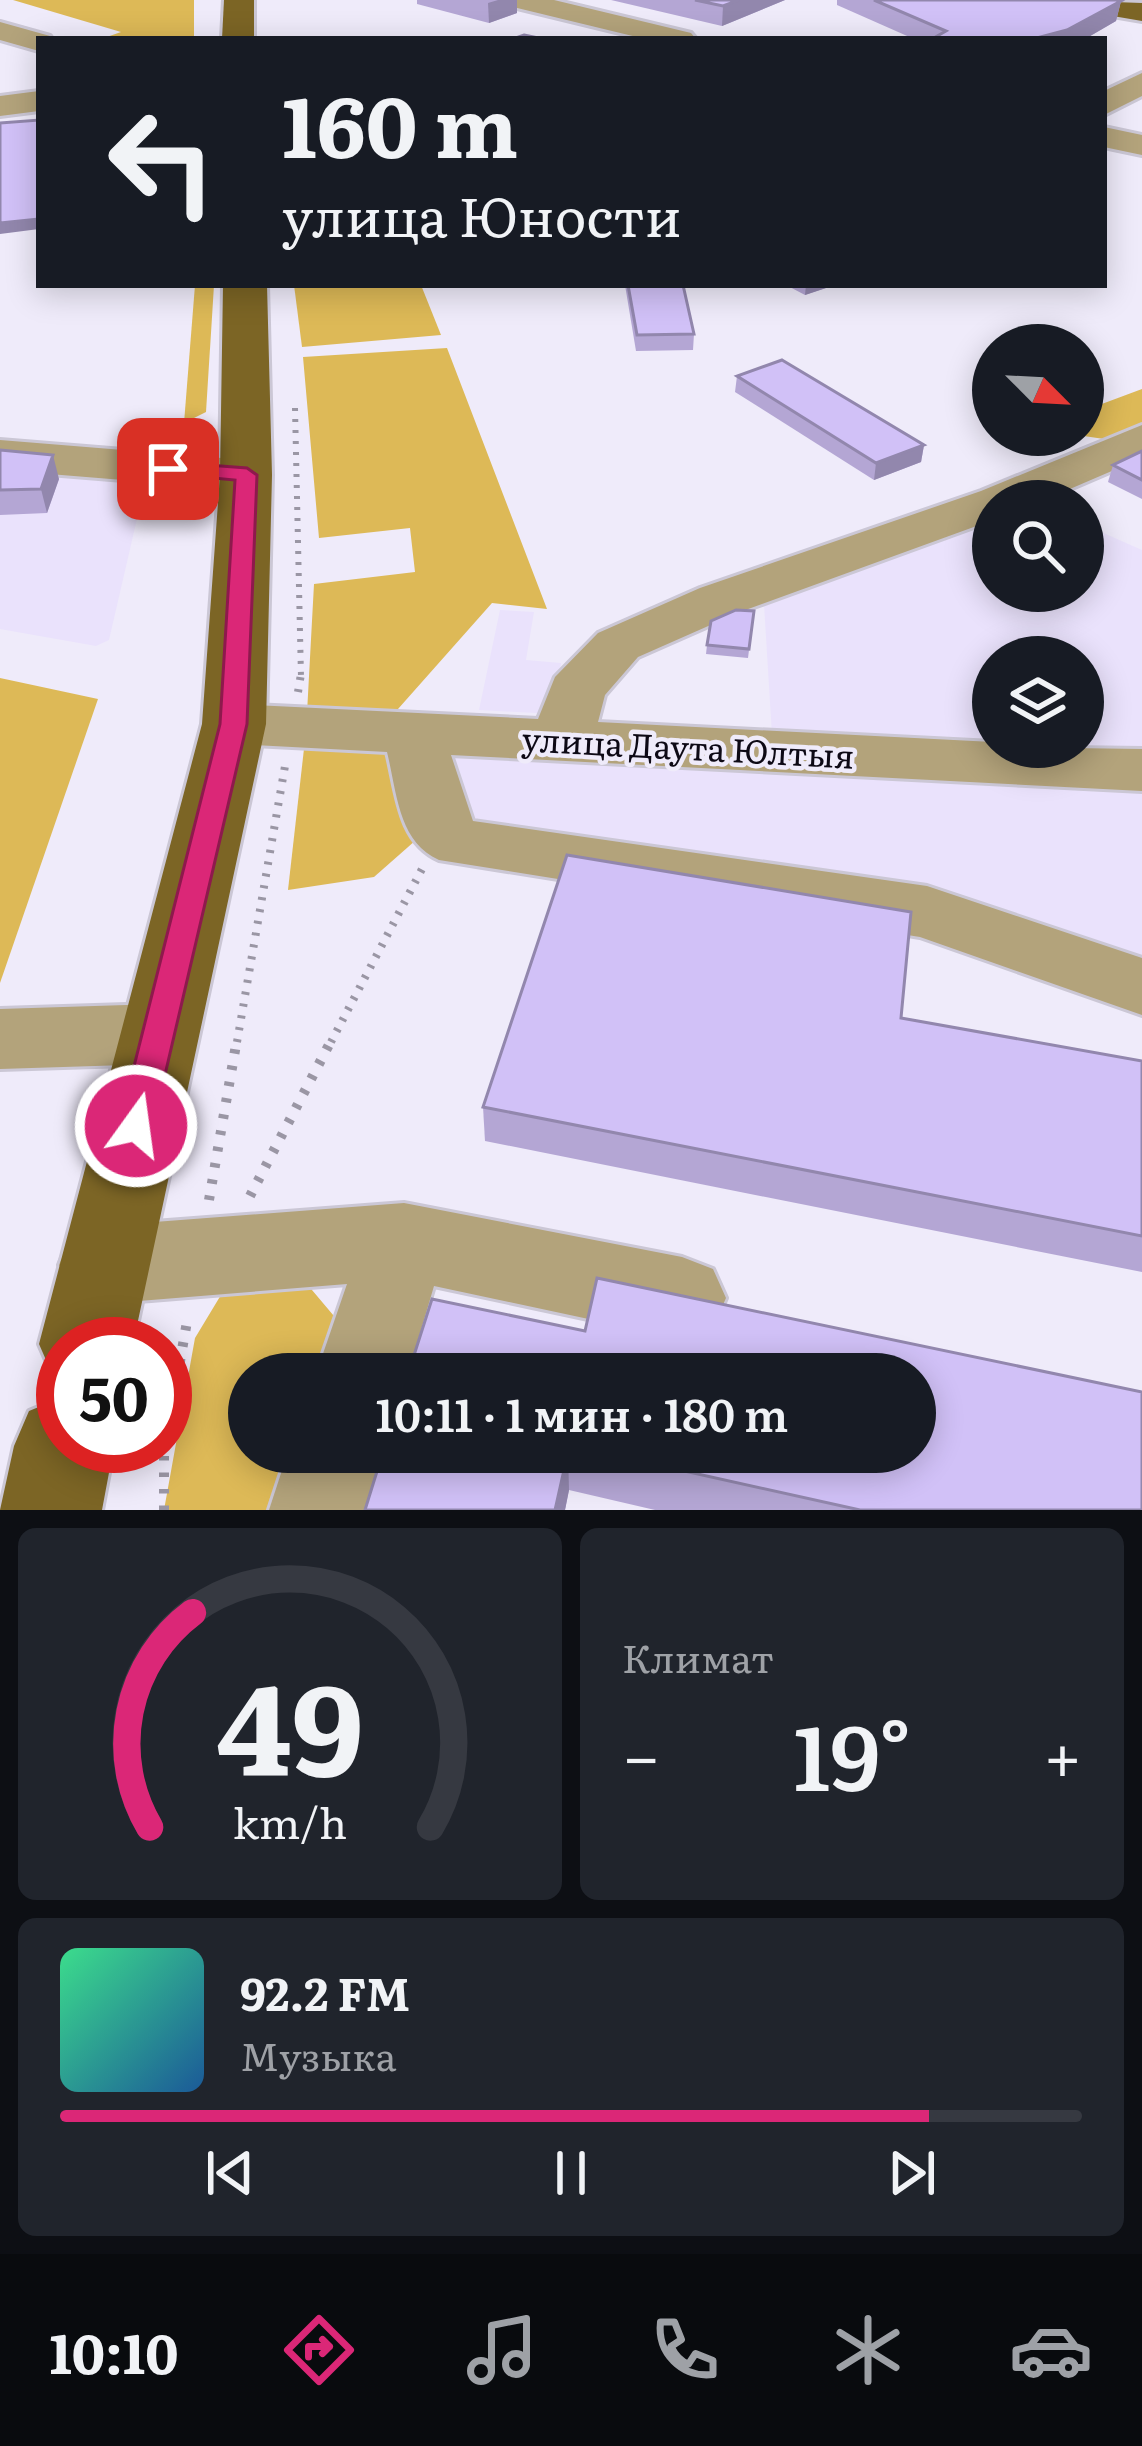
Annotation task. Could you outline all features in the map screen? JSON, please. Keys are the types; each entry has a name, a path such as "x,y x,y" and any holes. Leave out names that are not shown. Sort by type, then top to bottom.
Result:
{"main road":[{"path":"238,36 239,0"},
{"path":"1072,0 1142,12"},
{"path":"94,1305 234,724 247,475 245,288"},
{"path":"51,1510 59,1473"}],"street":[{"path":"519,0 668,36"},
{"path":"627,27 678,7"},
{"path":"1107,103 1142,82"},
{"path":"0,106 36,101"},
{"path":"1107,137 1142,146"},
{"path":"1048,480 1142,440"},
{"path":"0,455 247,475"},
{"path":"562,743 576,689 618,645 720,600 972,511"},
{"name":"улица Даута Юлтыя","path":"234,724 1142,770"},
{"path":"414,734 440,834 464,843 927,912 1142,986"},
{"path":"0,1039 158,1034"},
{"path":"369,1353 404,1240"},
{"path":"94,1305 219,1256 404,1240 750,1312"},
{"path":"318,1510 329,1473"}],"path":[{"path":"219,1256 440,834"}],"shaded area":[{"path":"13,0 194,0 194,36 110,36 121,32"},
{"path":"195,288 214,288 206,412 184,423"},
{"path":"294,288 422,288 441,335 302,347"},
{"path":"447,348 547,609 492,603 398,709 307,713 314,584 415,572 410,528 319,538 303,357"},
{"path":"1142,389 1142,425 1104,439 1104,403"},
{"path":"0,469 146,480 109,640 96,646 0,629"},
{"path":"972,516 972,612 1104,612 1104,533 1142,550 1142,751 1104,749 1104,636 972,636 972,743 772,735 763,588"},
{"path":"500,610 534,612 526,660 561,663 554,714 479,710"},
{"path":"0,678 98,699 0,983"},
{"path":"305,740 388,745 416,840 374,877 288,890"},
{"path":"443,750 1142,787 1142,973 454,826"},
{"path":"233,1275 301,1277 339,1322 340,1353 228,1353 228,1473 342,1473 341,1510 164,1510 171,1473 192,1473 195,1338"}],"building":[{"path":"695,0 739,0 723,6"},
{"path":"874,0 1121,1 1067,30 1044,36 937,36 946,31"},
{"path":"36,120 36,219 0,223 0,123"},
{"path":"629,288 684,288 694,334 637,335"},
{"path":"782,360 924,445 876,463 737,376"},
{"path":"0,450 53,455 41,489 0,490"},
{"path":"1142,451 1142,480 1113,465"},
{"path":"736,610 754,611 749,649 707,645 711,621"},
{"path":"567,855 911,912 901,1018 1142,1061 1142,1236 483,1107"},
{"path":"597,1278 1142,1392 1142,1510 860,1510 694,1473 936,1473 936,1353 415,1353 432,1299 585,1331"},
{"path":"376,1473 563,1473 555,1510 365,1510"}],"route":[{"path":"136,1126 234,724 247,475 168,469"}]}
